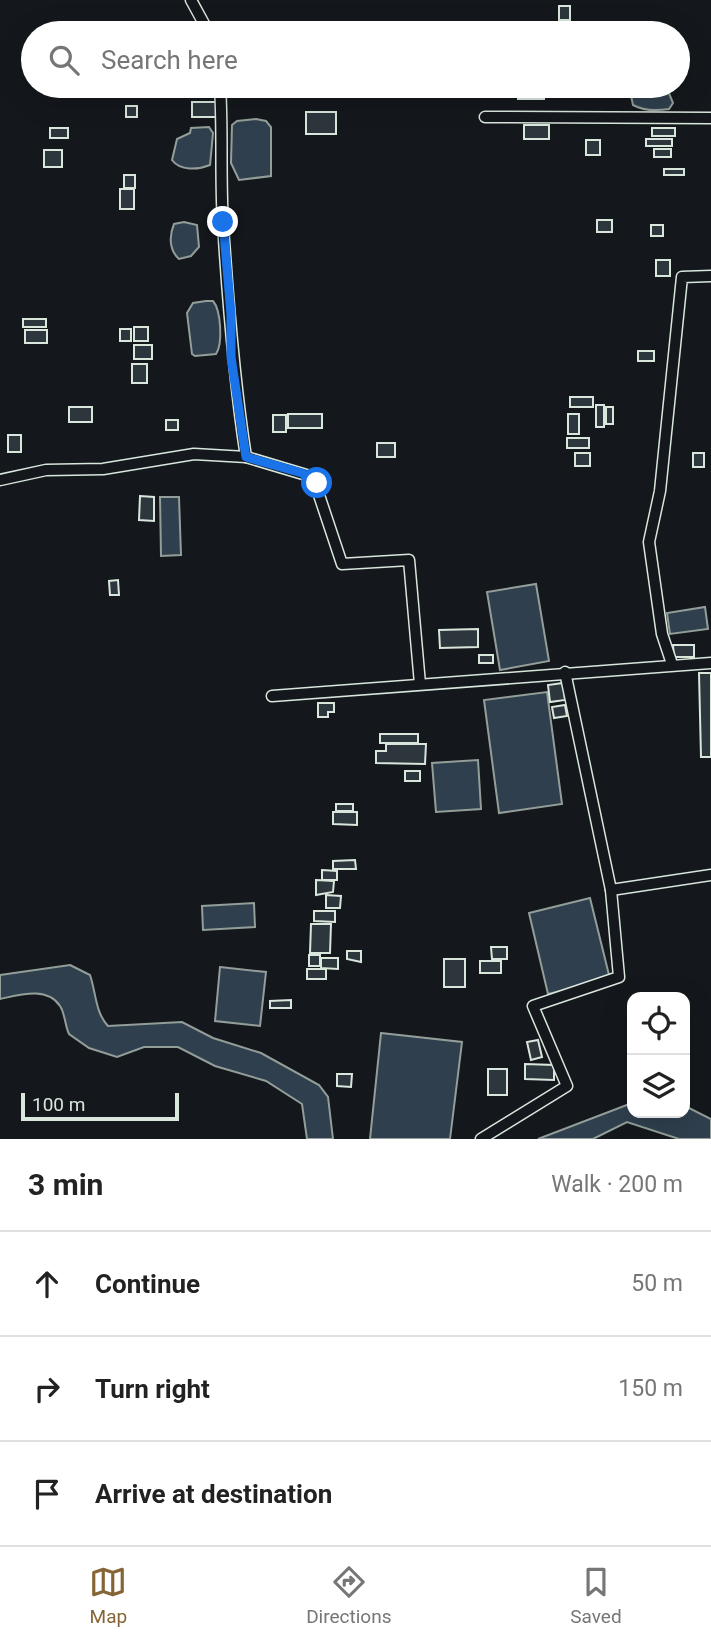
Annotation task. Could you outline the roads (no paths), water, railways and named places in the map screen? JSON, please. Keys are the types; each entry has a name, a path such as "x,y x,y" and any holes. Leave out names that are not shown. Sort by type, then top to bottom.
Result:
{"street":[{"path":"191,0 202,21"},
{"path":"220,98 223,222 231,314 230,343 246,457"},
{"path":"485,117 711,118"},
{"path":"672,664 662,634 649,542 660,491 682,277 711,276"},
{"path":"0,480 46,470 103,469 194,454 246,457 313,477 342,564 409,560 419,684"},
{"path":"272,696 711,663"},
{"path":"481,1139 567,1086 533,1006 619,977 611,890 565,672"},
{"path":"611,890 711,875"}],"water":[{"path":"632,98 671,98 673,103 669,109 664,110 650,110 633,105"},
{"path":"237,121 266,121 271,127 271,176 239,180 231,163 232,125"},
{"path":"209,127 213,133 210,165 190,168 175,164 172,160 177,139 190,133 191,128"},
{"path":"184,222 197,225 199,247 191,256 179,259 172,247 171,233 174,224"},
{"path":"213,301 216,305 220,343 216,354 195,356 192,354 187,313 193,303"},
{"path":"160,497 179,497 181,555 161,556"},
{"path":"536,584 549,661 500,670 487,592"},
{"path":"705,607 708,629 670,634 667,613"},
{"path":"547,692 562,804 499,813 484,700"},
{"path":"478,760 481,809 436,812 432,763"},
{"path":"590,898 610,979 548,994 529,913"},
{"path":"254,903 255,927 203,930 202,906"},
{"path":"70,965 90,975 98,1008 108,1026 182,1022 213,1038 261,1053 319,1085 328,1097 333,1139 307,1139 302,1104 266,1081 215,1066 178,1047 144,1047 117,1057 89,1048 69,1034 62,1009 48,996 32,993 0,999 0,975"},
{"path":"220,967 266,972 260,1026 215,1021"},
{"path":"381,1033 462,1042 450,1139 370,1139"},
{"path":"627,1105 627,1118 690,1118 690,1108 711,1119 711,1139 679,1139 627,1122 593,1139 538,1139"}]}
